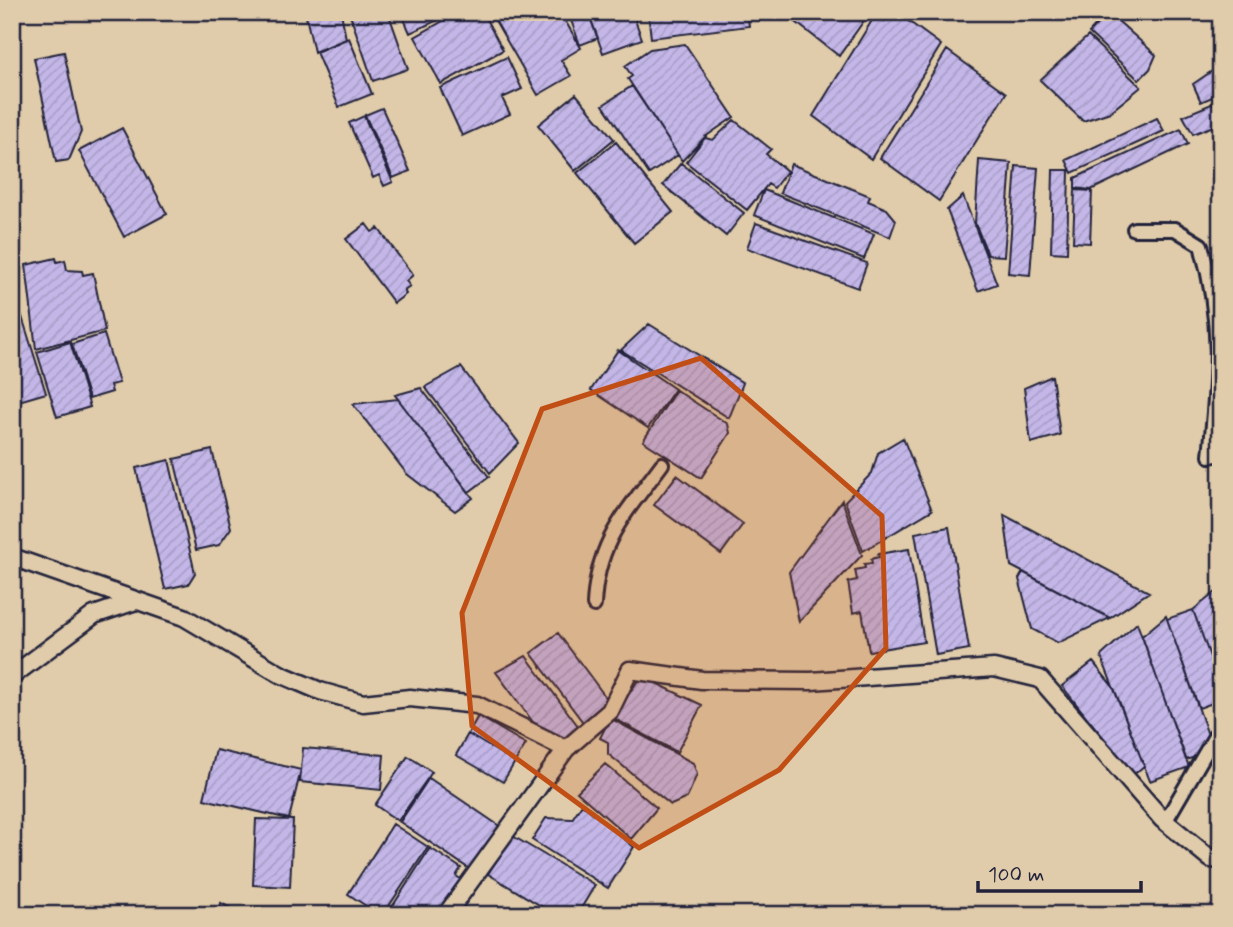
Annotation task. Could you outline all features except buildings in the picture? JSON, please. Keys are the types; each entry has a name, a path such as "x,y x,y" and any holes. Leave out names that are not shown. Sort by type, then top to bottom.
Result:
{"street":[{"path":"1134,229 1175,229 1201,245 1213,288 1219,366 1210,456 1221,454"},
{"path":"594,605 600,558 621,519 663,464"},
{"path":"12,557 184,617 280,674 320,691 363,703 410,698 477,705 566,749"},
{"path":"12,676 94,615 136,601"},
{"path":"446,915 566,749 610,711 631,670 702,680 810,681 994,668 1040,679 1165,822 1212,859 1221,859"},
{"path":"1165,822 1221,726"}],"highlighted area":[{"path":"701,358 882,516 886,648 779,770 639,848 472,726 462,613 542,409"}]}
